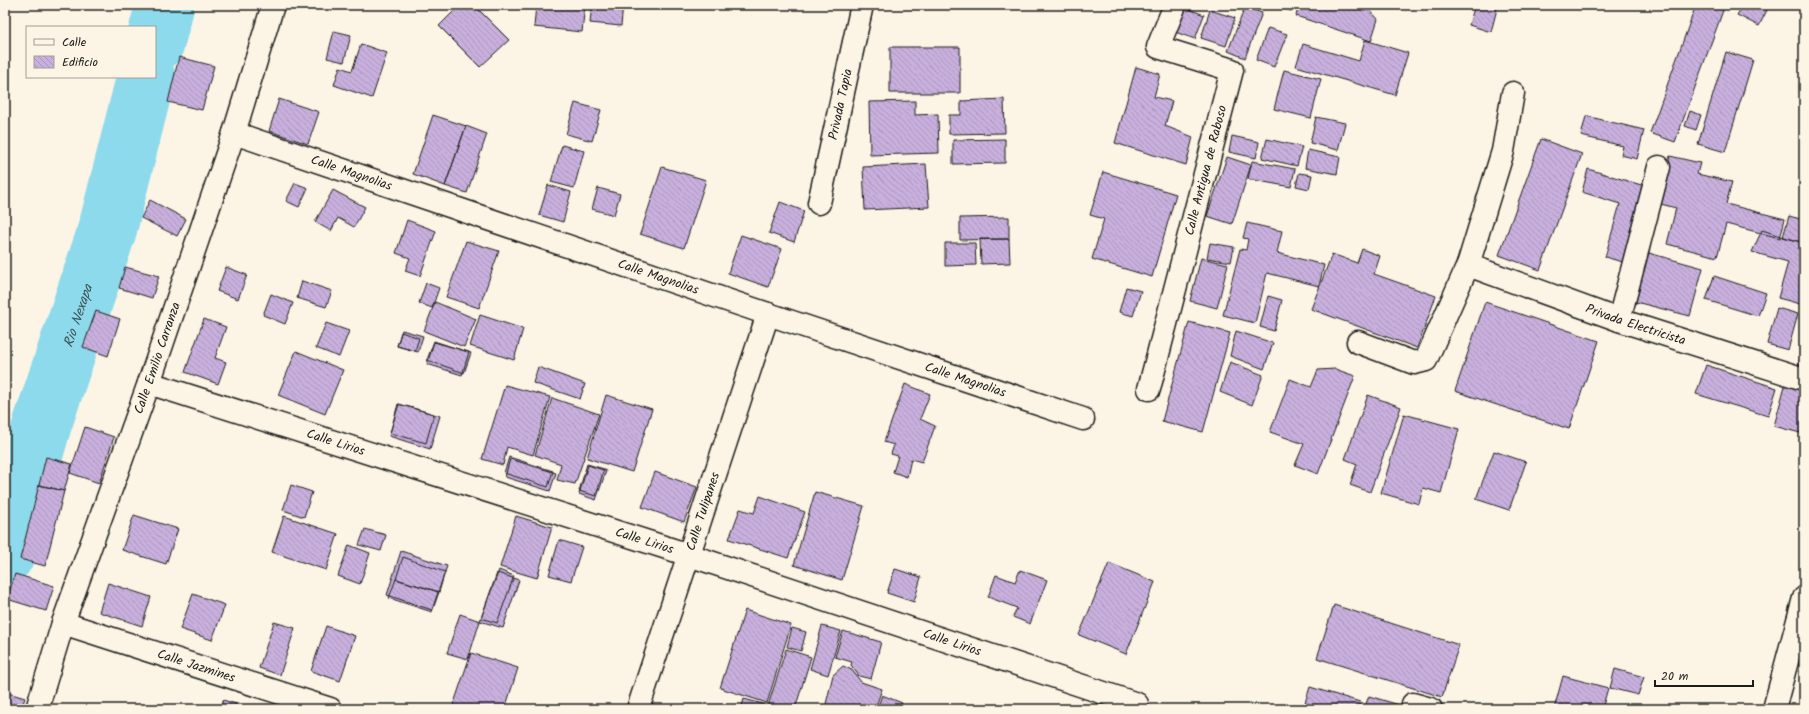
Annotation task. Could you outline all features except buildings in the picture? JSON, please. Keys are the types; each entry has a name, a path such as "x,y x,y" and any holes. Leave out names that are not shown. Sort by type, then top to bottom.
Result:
{"street":[{"name":"Calle Emilio Carranza","path":"37,709 63,623 149,383 234,133 273,5"},
{"name":"Privada Tapia","path":"819,203 862,5"},
{"name":"Calle Antigua de Raboso","path":"1150,389 1232,70 1158,47 1175,5"},
{"path":"1358,342 1414,363 1426,360 1468,266 1503,151 1513,93"},
{"name":"Calle Magnolias","path":"234,133 1083,419"},
{"path":"1619,320 1659,167"},
{"name":"Privada Electricista","path":"1468,266 1619,320 1804,379"},
{"name":"Calle Tulipanes","path":"638,709 768,314"},
{"name":"Calle Lirios","path":"149,383 689,555 1137,704"},
{"path":"1774,709 1804,598"},
{"name":"Calle Jazmines","path":"63,623 330,709"}],"waterway":[{"name":"Rio Nexapa","path":"156,39 165,5"},
{"name":"Rio Nexapa","path":"5,555 42,425 107,231 146,78"}]}
